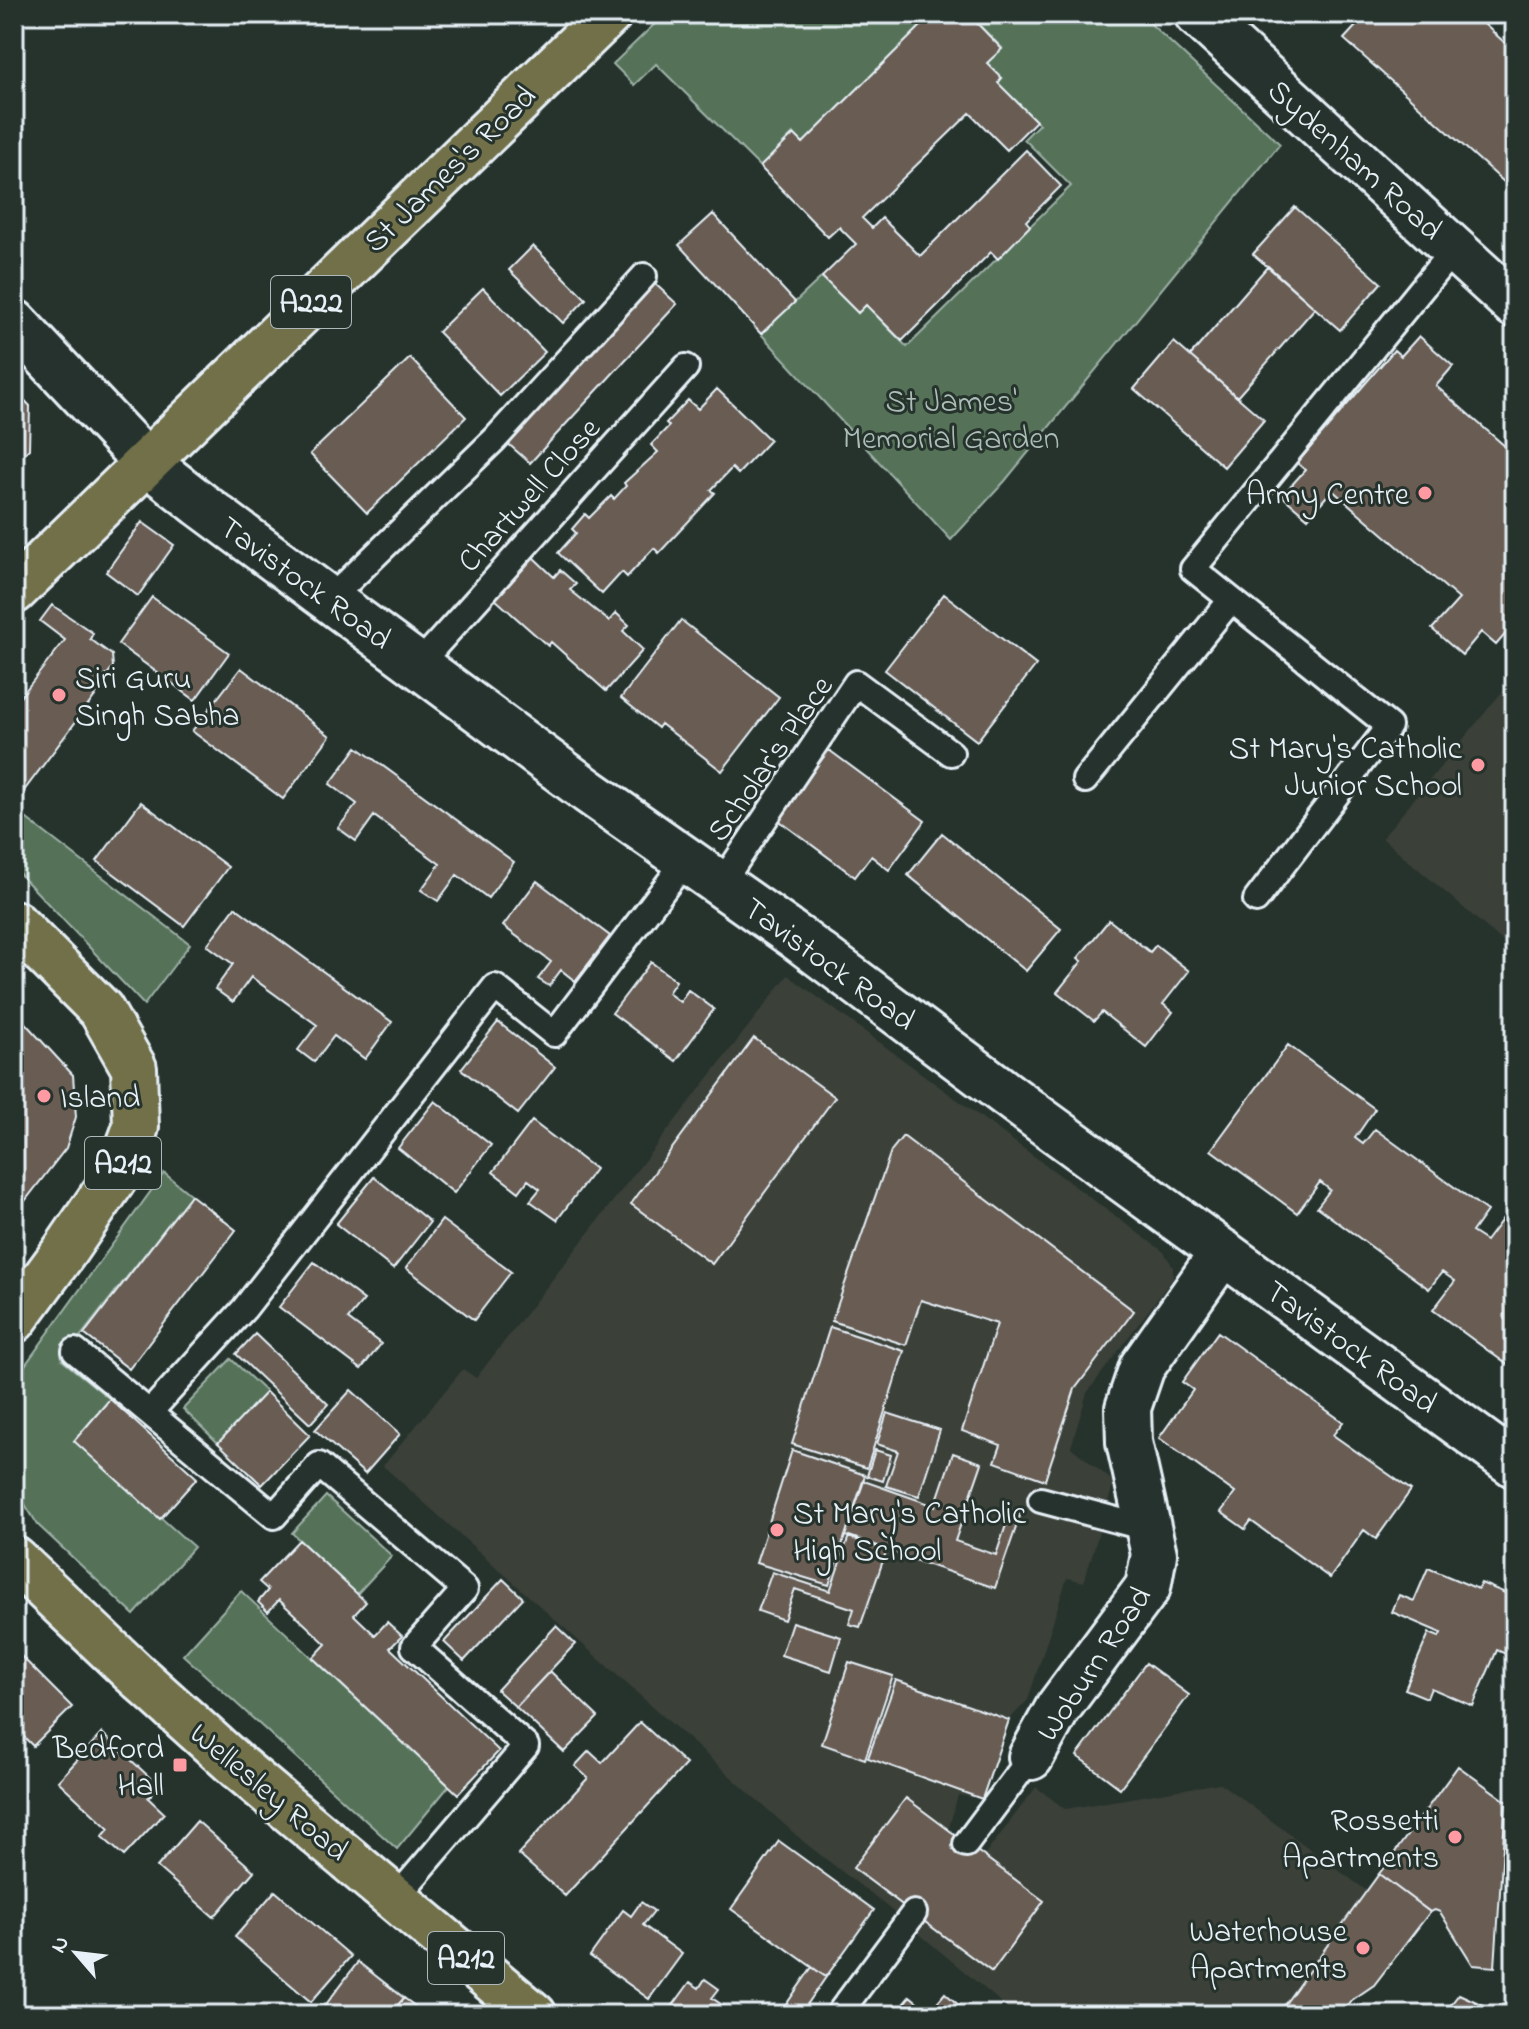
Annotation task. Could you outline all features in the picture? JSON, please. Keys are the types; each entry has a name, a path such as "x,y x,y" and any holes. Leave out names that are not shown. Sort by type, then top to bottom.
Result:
{"main road":[{"name":"St James's Road","path":"14,591 609,14"},
{"name":"A212","path":"14,923 101,1010 134,1068 136,1127 120,1170 14,1320"},
{"name":"Wellesley Road","path":"14,1559 237,1766 534,2015"}],"street":[{"name":"Sydenham Road","path":"1197,14 1515,305"},
{"name":"Tavistock Road","path":"14,322 145,461 329,600 1515,1465"},
{"name":"Woburn Road","path":"1031,1757 1058,1708 1140,1603 1148,1587 1154,1562 1150,1529 1128,1433 1131,1393 1142,1367 1223,1252"}],"lane":[{"path":"1256,900 1389,726 1193,569 1454,249"},
{"path":"329,600 495,439 644,276"},
{"name":"Chartwell Close","path":"419,664 686,367"},
{"path":"1085,780 1231,600"},
{"name":"Scholar's Place","path":"703,872 856,683 951,753"},
{"path":"150,1412 244,1309 495,987 554,1034 703,872"},
{"path":"75,1351 274,1516 319,1465 465,1589 414,1647 526,1746 396,1898"},
{"path":"1041,1500 1150,1529"},
{"name":"Woburn Road","path":"966,1844 1031,1757"},
{"path":"838,2015 914,1913"}],"shaded area":[{"name":"St Mary's Catholic Junior School","path":"1515,676 1515,952 1382,838"},
{"name":"St Mary's Catholic High School","path":"788,975 1164,1252 1173,1267 1173,1278 1087,1393 1071,1447 1114,1482 1084,1582 1067,1578 1028,1700 1009,1720 982,1799 958,1795 947,1835 981,1860 1036,1787 1065,1809 1220,1783 1367,1891 1277,2015 1016,2015 880,1901 805,1843 383,1466 463,1369 476,1378"},
{"path":"1515,1858 1515,2015 1506,2015"}],"green space":[{"path":"665,14 933,14 803,143 793,134 760,167 656,64 634,85 613,64"},
{"name":"St James' Memorial Garden","path":"968,14 1140,14 1280,144 1005,481 951,540 761,334 822,277 858,313 866,305 907,347 1071,186 1024,139 1039,124 998,83 1002,78 987,63 1002,48"},
{"path":"14,809 190,944 144,1005 14,868"},
{"path":"164,1173 191,1195 62,1360 110,1399 74,1441 194,1547 134,1615 38,1525 14,1487 14,1393 18,1375"},
{"path":"231,1359 266,1392 218,1443 183,1409"},
{"path":"326,1496 392,1556 357,1594 292,1533"},
{"path":"241,1591 449,1786 397,1849 183,1655"}],"building":[{"path":"933,14 953,14 956,17 968,14 1002,49 987,63 1002,78 998,83 1036,121 1007,150 970,113 862,218 872,228 882,218 920,256 1026,150 1061,186 1026,221 1030,226 998,259 991,252 902,341 866,305 858,313 822,277 856,244 839,227 828,237 760,167 794,134 803,143"},
{"path":"1367,14 1473,14 1515,52 1514,191 1344,39"},
{"path":"1295,207 1381,283 1340,330 1253,254"},
{"path":"713,214 795,302 761,334 679,245"},
{"path":"533,246 586,299 563,323 509,270"},
{"path":"1268,266 1315,308 1237,397 1190,356"},
{"path":"652,281 677,304 530,463 505,441"},
{"path":"483,288 545,352 500,396 438,332"},
{"name":"Army Centre","path":"1419,336 1453,366 1436,386 1515,455 1515,623 1496,645 1481,632 1462,655 1432,629 1459,599 1332,490 1308,518 1282,496 1305,470 1297,463 1394,350 1401,356"},
{"path":"1174,342 1264,420 1224,467 1134,389"},
{"path":"410,358 466,417 367,513 310,454"},
{"path":"14,389 30,406 29,449 14,463"},
{"path":"717,389 770,440 738,474 732,468 711,490 715,493 659,553 654,548 627,577 622,572 602,594 558,553 576,533 572,529 585,514 589,518 611,496 614,499 626,486 624,483 658,452 651,445 688,400 698,409"},
{"path":"142,522 174,545 138,596 106,572"},
{"path":"533,557 554,577 560,570 576,584 570,590 609,621 616,613 629,625 623,631 643,650 606,691 551,642 548,646 495,599"},
{"path":"944,594 1036,665 977,741 885,670"},
{"path":"152,597 229,653 195,700 118,644"},
{"name":"Siri Guru Singh Sabha","path":"52,605 93,633 90,639 112,655 113,667 101,682 104,684 14,804 14,705 65,640 40,621"},
{"path":"681,620 779,697 722,771 661,724 658,728 621,698"},
{"path":"241,668 330,736 283,799 192,731"},
{"path":"357,747 514,862 488,898 457,875 438,901 421,890 440,864 374,816 356,841 338,828 357,804 330,784"},
{"path":"829,750 925,821 889,870 871,856 855,877 777,819"},
{"path":"141,802 228,867 184,926 97,861"},
{"path":"942,833 1061,929 1026,971 908,875"},
{"path":"537,881 610,936 575,981 561,970 549,986 538,979 551,962 503,926"},
{"path":"235,907 392,1022 365,1059 334,1036 314,1062 298,1050 317,1025 251,977 233,1002 215,989 233,964 207,945"},
{"path":"1109,920 1150,952 1156,945 1189,971 1163,1004 1173,1012 1146,1047 1102,1012 1094,1021 1057,992 1082,961 1078,958"},
{"path":"651,962 676,981 668,993 680,1002 688,990 714,1009 676,1061 612,1013"},
{"name":"Island","path":"14,1011 73,1075 76,1117 66,1148 14,1215"},
{"path":"498,1022 555,1067 518,1114 461,1069"},
{"path":"754,1038 835,1097 712,1264 631,1204"},
{"path":"1288,1045 1375,1109 1355,1138 1363,1144 1375,1129 1487,1211 1472,1232 1486,1241 1507,1213 1515,1219 1515,1357 1509,1366 1433,1310 1455,1281 1442,1272 1429,1289 1317,1207 1330,1190 1320,1182 1297,1213 1211,1150"},
{"path":"435,1101 491,1145 454,1193 398,1148"},
{"path":"532,1121 595,1169 557,1220 530,1201 540,1189 528,1180 519,1192 493,1172"},
{"path":"903,1136 1134,1311 1075,1389 1045,1480 995,1462 1001,1445 962,1431 997,1324 921,1300 906,1345 832,1321 891,1151"},
{"path":"374,1177 430,1222 393,1269 336,1224"},
{"path":"191,1195 236,1230 129,1369 84,1334"},
{"path":"442,1220 511,1272 474,1320 406,1268"},
{"path":"314,1262 364,1300 348,1319 381,1344 361,1369 279,1307"},
{"path":"830,1327 904,1351 867,1468 792,1444"},
{"path":"1218,1332 1343,1422 1333,1435 1411,1490 1376,1539 1364,1530 1330,1578 1251,1521 1245,1529 1221,1512 1235,1493 1159,1438 1193,1390 1182,1382"},
{"path":"255,1334 328,1404 310,1424 236,1354"},
{"path":"351,1390 400,1434 365,1474 315,1430"},
{"path":"266,1392 310,1435 262,1485 218,1443"},
{"path":"110,1399 197,1478 160,1519 74,1441"},
{"path":"887,1413 940,1430 919,1496 886,1486 898,1451 877,1444"},
{"path":"792,1450 865,1475 829,1585 756,1563"},
{"path":"875,1450 891,1455 883,1481 867,1476"},
{"path":"953,1453 982,1463 955,1541 996,1555 1011,1510 1021,1513 995,1588 845,1536 864,1481 935,1506"},
{"path":"849,1536 887,1549 860,1627 849,1624 854,1609 795,1589 784,1620 758,1611 772,1572 830,1591"},
{"path":"299,1540 366,1602 354,1615 375,1635 387,1622 402,1636 390,1648 499,1751 458,1794 313,1658 326,1644 279,1600 268,1612 258,1602 268,1590 259,1582"},
{"path":"1428,1568 1478,1589 1481,1583 1515,1597 1515,1624 1511,1633 1515,1634 1515,1658 1497,1650 1473,1706 1431,1688 1427,1698 1405,1689 1429,1633 1439,1637 1441,1633 1392,1612 1399,1595 1414,1601"},
{"path":"503,1579 523,1598 464,1661 444,1642"},
{"path":"792,1622 841,1637 831,1671 781,1655"},
{"path":"556,1626 575,1644 516,1707 497,1690"},
{"path":"14,1649 72,1707 33,1746 14,1727"},
{"path":"849,1662 893,1676 865,1759 822,1744"},
{"path":"1146,1663 1189,1695 1120,1788 1077,1756"},
{"path":"550,1671 598,1717 564,1752 516,1707"},
{"path":"896,1680 1009,1720 982,1799 868,1758"},
{"path":"640,1722 686,1764 565,1896 518,1854 588,1778 575,1766 589,1751 602,1763"},
{"path":"102,1733 159,1786 148,1798 164,1813 124,1856 102,1837 109,1829 58,1781"},
{"name":"Rossetti Apartments","path":"1458,1766 1506,1801 1495,1967 1473,1965 1440,1912 1430,1912 1379,1874"},
{"path":"906,1798 1044,1901 992,1972 853,1868"},
{"path":"197,1821 254,1871 214,1917 157,1867"},
{"path":"779,1841 874,1910 826,1977 731,1909"},
{"name":"Waterhouse Apartments","path":"1379,1874 1430,1912 1374,1985 1352,2000 1341,2015 1277,2015"},
{"path":"275,1891 351,1956 311,2002 235,1937"},
{"path":"641,1902 654,1911 643,1925 682,1954 649,1999 590,1956 623,1910 631,1916"},
{"path":"358,1962 404,1998 389,2015 318,2015"},
{"path":"812,1967 826,1977 800,2015 779,2015"},
{"path":"705,1979 719,1989 712,1998 737,2015 666,2015 690,1982 699,1988"},
{"path":"945,1993 970,2015 894,2015 910,1996 929,2012"},
{"path":"1459,1994 1496,2011 1496,2015 1443,2015"},
{"path":"404,1998 427,2015 389,2015"}],"place":[{"name":"Army Centre","path":"1425,493"},
{"name":"Siri Guru Singh Sabha","path":"59,695"},
{"name":"St Mary's Catholic Junior School","path":"1478,765"},
{"name":"Island","path":"44,1096"},
{"name":"St Mary's Catholic High School","path":"777,1530"},
{"name":"Bedford Hall","path":"180,1765"},
{"name":"Rossetti Apartments","path":"1455,1837"},
{"name":"Waterhouse Apartments","path":"1363,1948"}]}
